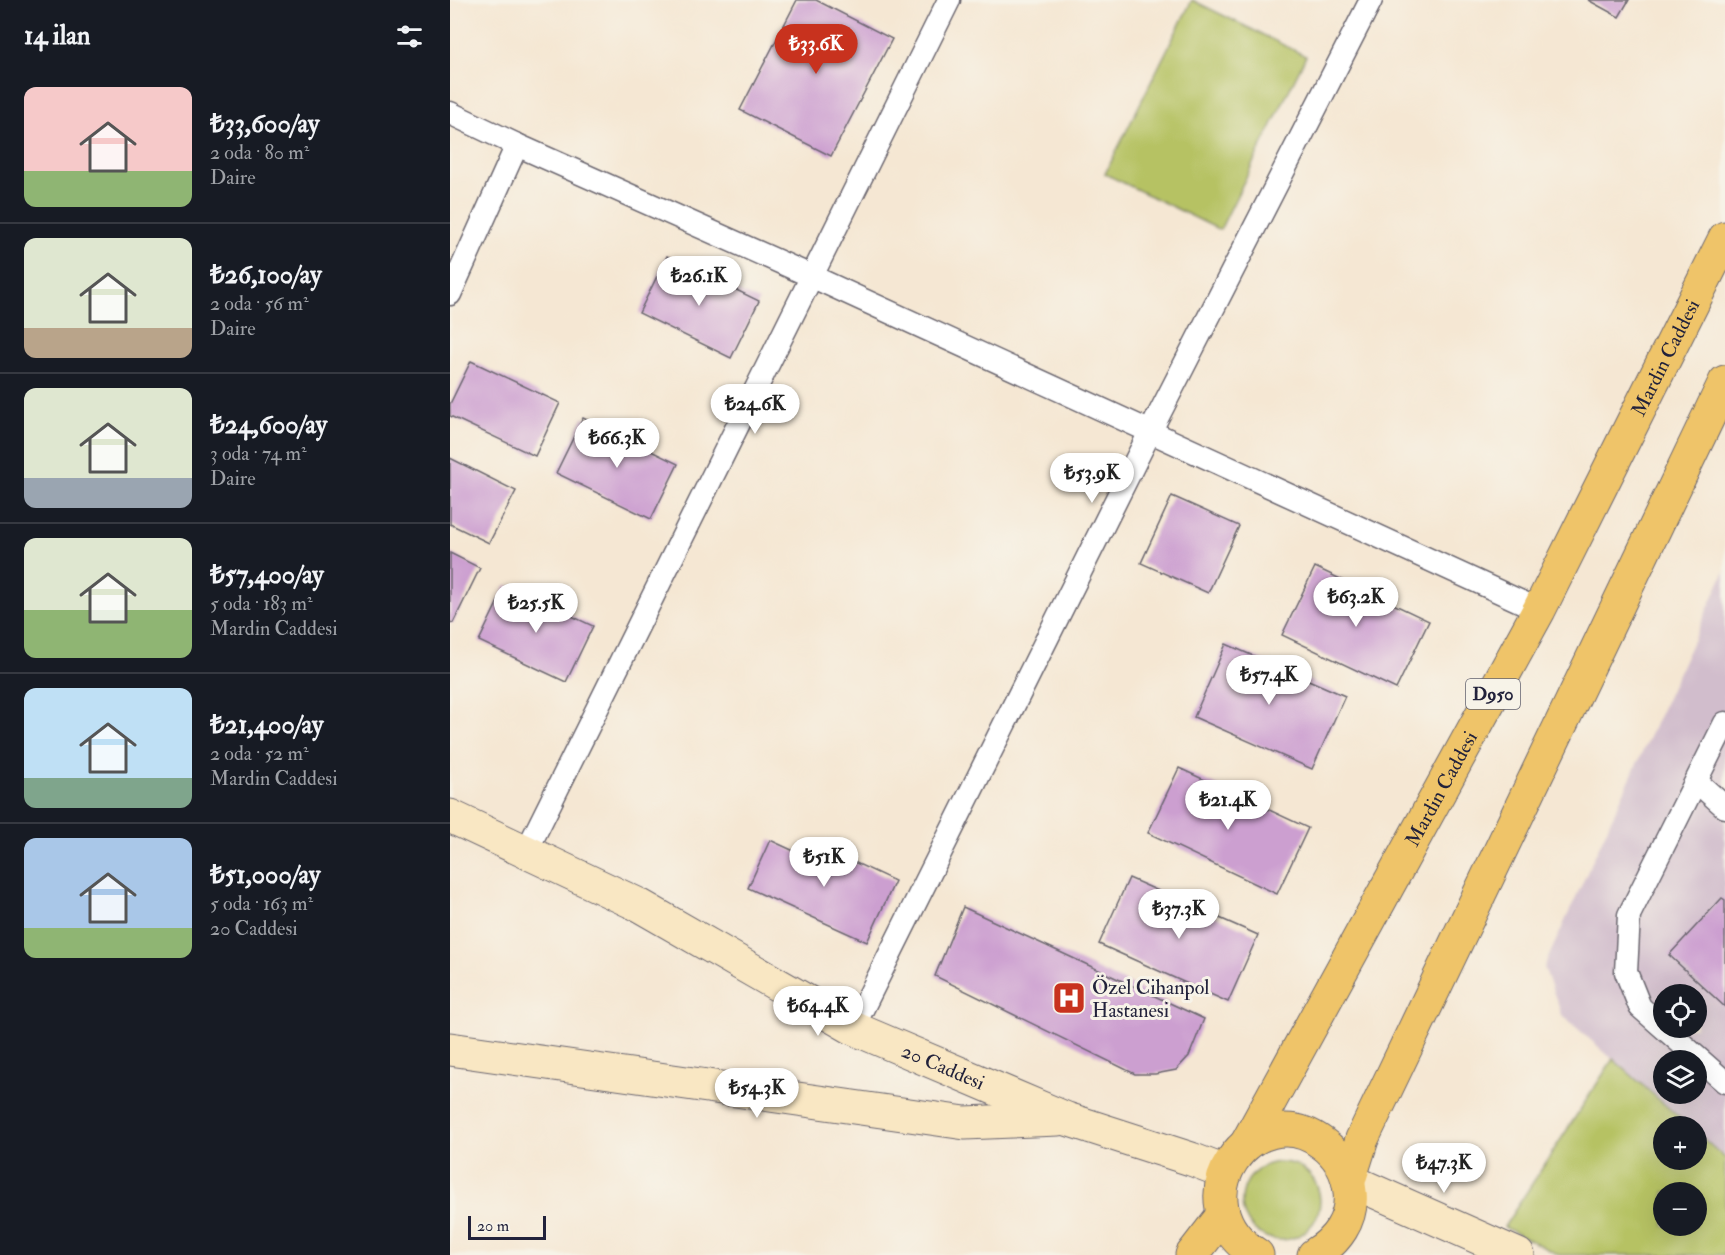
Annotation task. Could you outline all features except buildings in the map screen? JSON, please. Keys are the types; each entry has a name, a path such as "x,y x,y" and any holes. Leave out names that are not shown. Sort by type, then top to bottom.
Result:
{"highway":[{"name":"Mardin Caddesi","path":"1257,1255 1244,1246 1231,1232 1223,1215 1220,1194 1225,1173 1234,1156 1247,1143 1539,610 1725,238"},
{"path":"1349,1180 1362,1139 1725,382"},
{"path":"1247,1143 1263,1135 1281,1131 1299,1132 1316,1138 1331,1149 1342,1163 1349,1180 1351,1202 1346,1223 1333,1242 1315,1255"},
{"path":"1192,1255 1223,1215"}],"street":[{"path":"526,852 949,0"},
{"path":"853,1028 1150,432 1371,0"},
{"path":"450,113 1539,610"},
{"path":"450,294 518,146"},
{"path":"1725,723 1629,915 1626,972 1640,1008 1725,1082"},
{"path":"1697,782 1725,807"},
{"name":"20 Caddesi","path":"450,816 639,905 853,1028 1066,1119 1191,1159 1225,1173"},
{"path":"450,1049 965,1123 1066,1119"},
{"path":"1349,1180 1518,1255"}],"shaded area":[{"path":"1725,571 1725,1158 1707,1142 1707,1116 1678,1116 1664,1104 1707,1104 1707,1050 1653,1050 1653,1095 1562,1015 1544,967"}],"green space":[{"path":"1192,0 1306,56 1220,230 1105,174"},
{"path":"1613,1059 1653,1094 1653,1104 1664,1104 1678,1116 1653,1116 1653,1170 1707,1170 1707,1142 1725,1158 1725,1255 1559,1255 1504,1227"},
{"path":"1281,1162 1296,1165 1309,1173 1317,1186 1320,1201 1317,1216 1309,1229 1296,1237 1281,1240 1266,1237 1253,1229 1245,1216 1242,1201 1245,1186 1253,1173 1266,1165"}],"place":[{"name":"Özel Cihanpol Hastanesi","path":"1069,998"}]}
